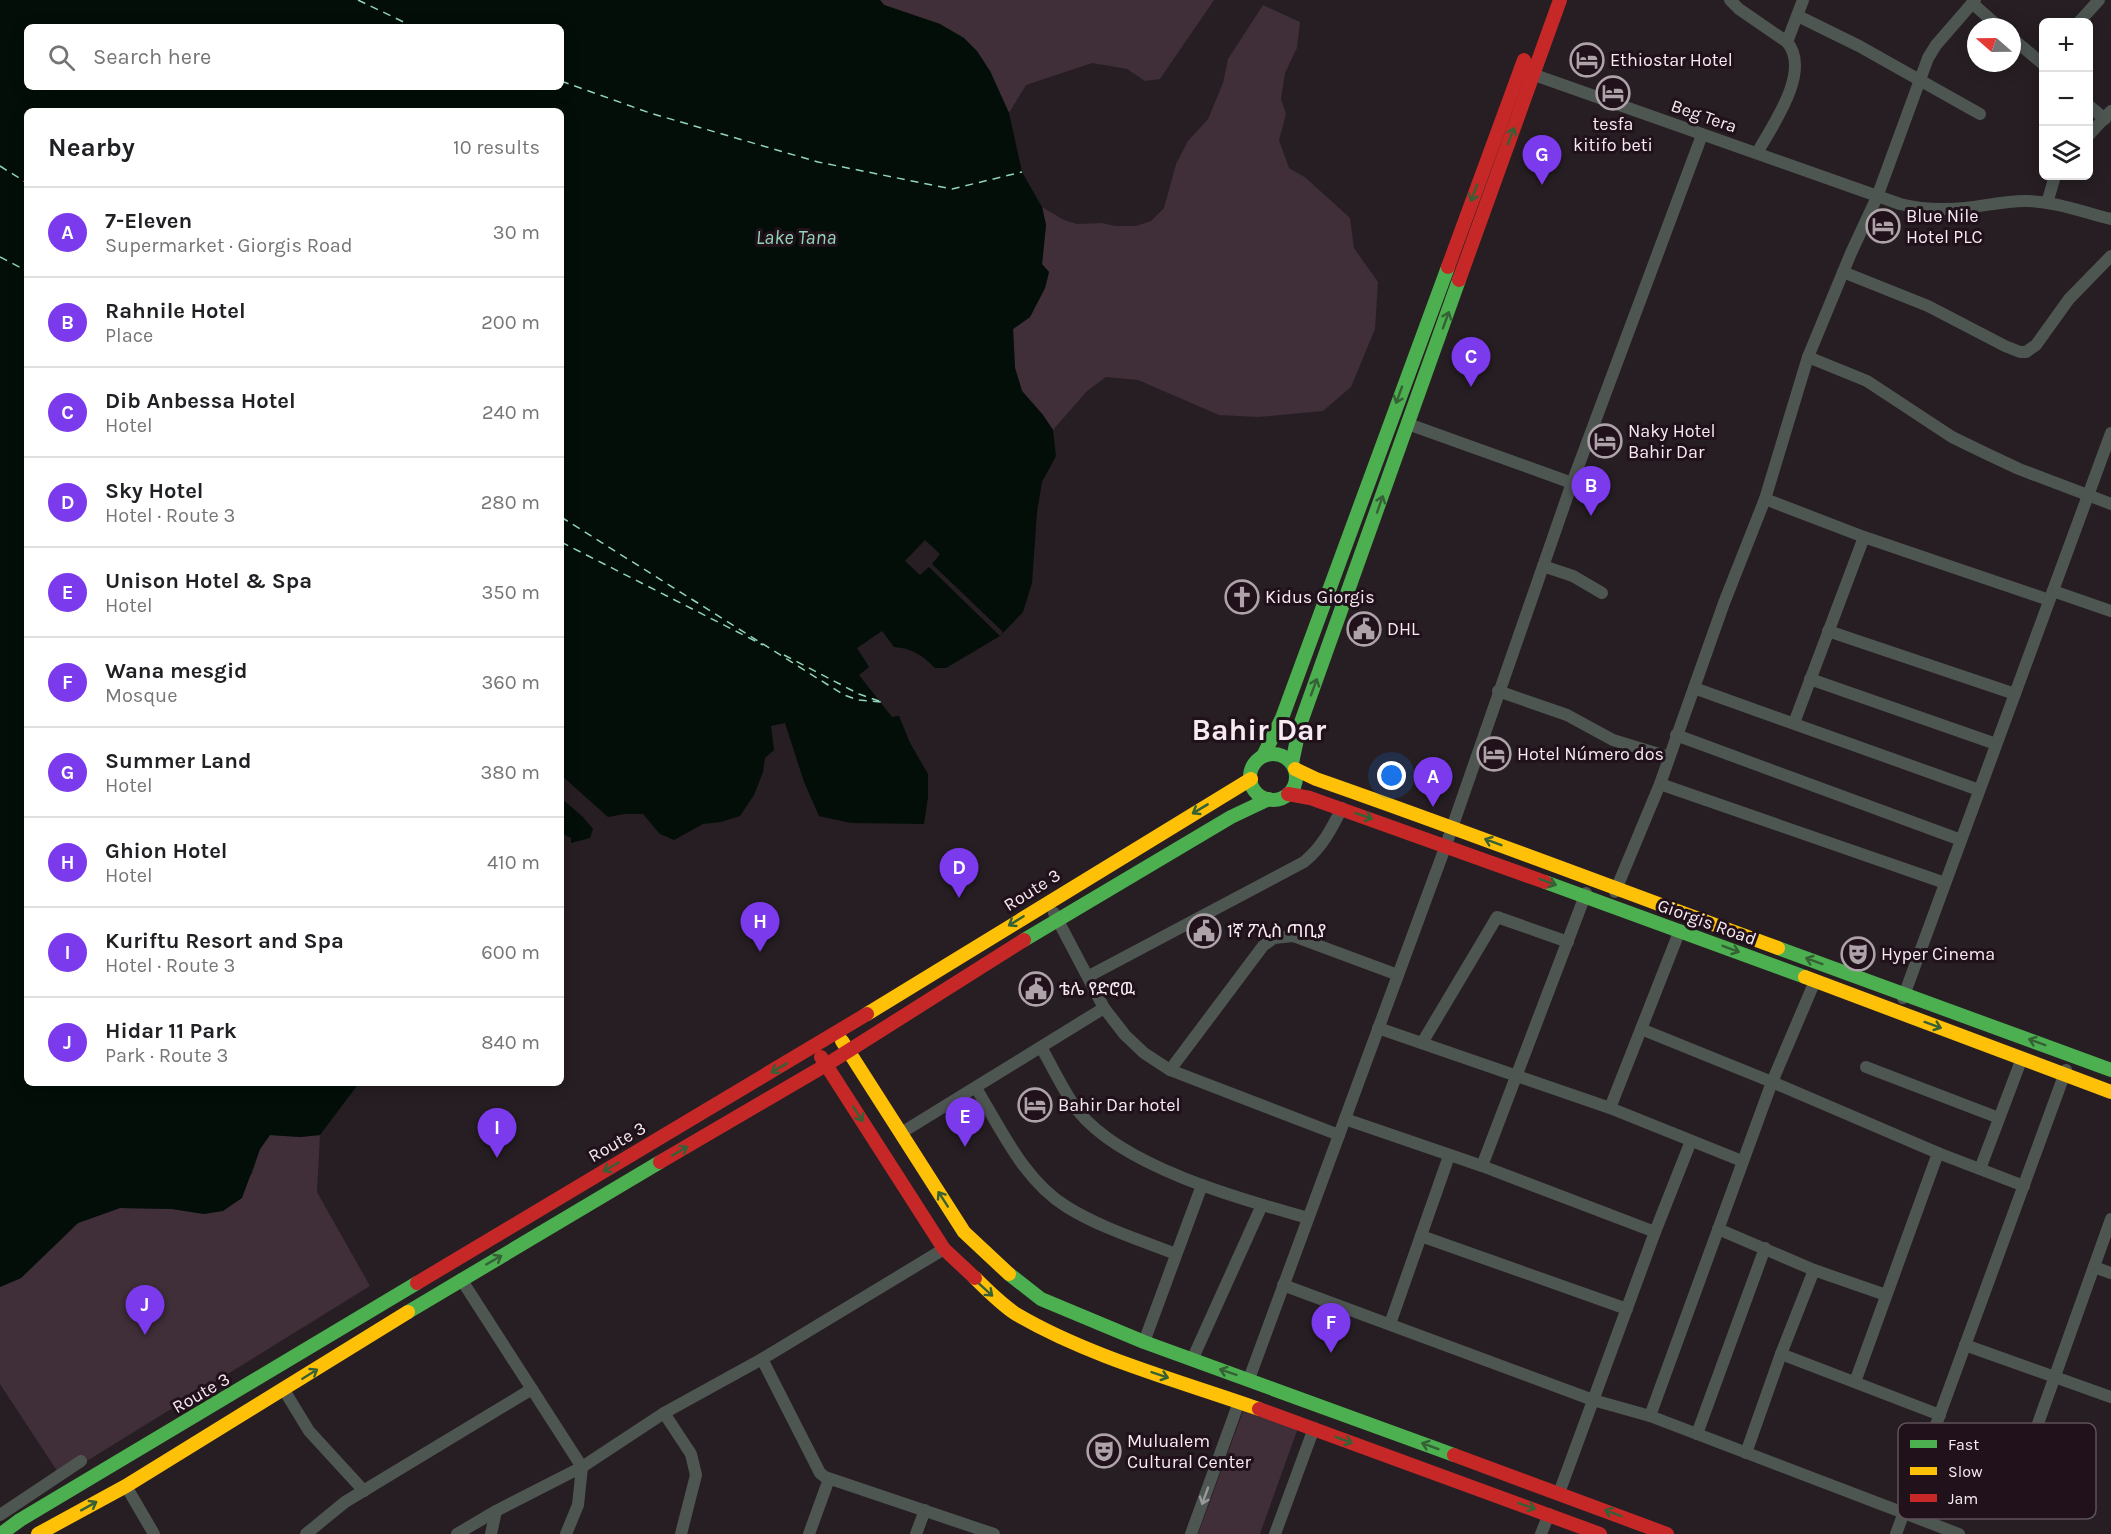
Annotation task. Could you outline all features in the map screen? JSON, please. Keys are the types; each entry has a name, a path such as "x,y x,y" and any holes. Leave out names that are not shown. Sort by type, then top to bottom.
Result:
{"main road":[{"path":"1269,799 1256,792 1251,779 1252,768 1263,756 1282,718 1407,373 1526,72 1560,0"},
{"path":"38,1534 126,1485 284,1390 461,1279 826,1065 1057,919 1231,817 1269,799 1288,794 1295,782 1293,766 1300,725 1424,380 1526,72 1534,30"},
{"path":"1407,373 1424,380"},
{"path":"1385,434 1402,440"},
{"path":"1305,654 1324,661"},
{"path":"1263,756 1282,755 1293,766"},
{"name":"Giorgis Road","path":"1293,766 1316,779 1452,826 1591,880 2111,1070"},
{"name":"Route 3","path":"1,1534 20,1520 249,1385 547,1204 815,1046 1251,779"},
{"name":"Giorgis Road","path":"1288,794 1342,808 1446,845 2111,1092"},
{"path":"837,1032 964,1232 1003,1270 1041,1299 1144,1342 1667,1534"},
{"path":"815,1046 944,1249 967,1273 1015,1312 1061,1337 1135,1366 1314,1428 1386,1457 1600,1534"},
{"path":"878,1146 901,1133"},
{"path":"547,1204 558,1223"},
{"path":"944,1249 964,1232"},
{"path":"423,1280 433,1297"},
{"path":"1135,1366 1144,1342"},
{"path":"1239,1402 1249,1379"},
{"path":"249,1385 260,1403"},
{"path":"1314,1428 1322,1407"},
{"path":"1386,1457 1395,1434"},
{"path":"1549,1514 1559,1493"}],"street":[{"path":"1730,0 1738,9 1787,42 1791,47 1794,60 1793,82 1788,97 1757,153"},
{"path":"1787,42 1803,0"},
{"path":"2083,18 2099,0"},
{"path":"1610,905 1660,784 1676,735 1765,499 1808,357 1877,197 1931,51 1973,2 1990,18"},
{"path":"1798,16 1859,46 1980,114"},
{"path":"2021,45 2039,60"},
{"name":"Beg Tera","path":"1526,72 1900,204 1925,208 1963,208 2007,201 2047,203 2111,219"},
{"path":"2093,108 2108,115 2093,131"},
{"path":"1249,1379 1446,845 1572,483 1702,135"},
{"path":"2047,203 2054,180"},
{"path":"1843,272 1910,298 2005,346 2026,352 2036,345 2069,300 2111,256"},
{"path":"1808,357 1868,381 1952,437 2019,469 2111,504"},
{"path":"1408,424 1572,483"},
{"path":"1898,1012 2111,433"},
{"path":"1765,499 1864,537 2051,596 2111,611"},
{"path":"1794,723 1864,537"},
{"path":"1544,566 1573,576 1602,592"},
{"path":"1828,631 2015,694"},
{"path":"1810,679 1996,744"},
{"path":"1694,688 1979,790"},
{"path":"1498,691 1567,715 1613,740 1669,757"},
{"path":"1676,735 1961,840"},
{"path":"1660,784 1945,883"},
{"path":"1089,976 1304,862 1327,838 1342,808"},
{"path":"1482,1166 1591,880"},
{"path":"1048,902 1104,1008 1125,1035 1144,1053 1170,1070 1339,1135"},
{"path":"1422,1043 1497,917 1568,942"},
{"path":"1610,1108 1680,930"},
{"path":"1170,1070 1263,946 1274,938 1293,936 1398,975"},
{"path":"1650,1416 1742,1161 1772,1082 1815,981"},
{"path":"901,1133 1104,1008"},
{"path":"1378,1028 1610,1108 1742,1161"},
{"path":"1641,1029 1938,1153 2024,1186"},
{"path":"1041,1047 1078,1111 1103,1135 1133,1155 1202,1185 1308,1218"},
{"path":"1937,1423 2072,1055"},
{"path":"1980,1170 2022,1058"},
{"path":"1866,1067 1999,1118"},
{"path":"976,1088 1021,1162 1043,1188 1065,1206 1097,1223 1176,1254"},
{"path":"1345,1119 1482,1166 1655,1232"},
{"path":"1559,1493 1691,1141"},
{"path":"1855,1382 1938,1153"},
{"path":"1390,1324 1449,1156"},
{"path":"1144,1342 1202,1185"},
{"path":"1192,1360 1262,1205"},
{"path":"2038,1423 2111,1219"},
{"path":"1718,1229 1814,1270 1886,1295"},
{"path":"1421,1236 1627,1309"},
{"path":"1697,1434 1765,1248"},
{"path":"457,1534 496,1511 582,1467 664,1413 762,1359 944,1249"},
{"path":"2094,1267 2111,1273"},
{"path":"1746,1453 1814,1270"},
{"path":"461,1279 582,1467 578,1504 566,1534"},
{"path":"1283,1285 1593,1400 1650,1416 1898,1511"},
{"path":"1965,1345 2111,1397"},
{"path":"1781,1354 1940,1415"},
{"path":"762,1359 820,1473 829,1479 994,1534"},
{"path":"306,1534 345,1502 532,1389"},
{"path":"284,1390 309,1431 364,1491"},
{"path":"1191,1534 1239,1402"},
{"path":"664,1413 691,1454 696,1475 681,1534"},
{"path":"1275,1534 1314,1428"},
{"path":"0,1515 81,1461"},
{"path":"809,1534 829,1479"},
{"path":"126,1485 154,1534"},
{"path":"916,1534 925,1510"},
{"path":"492,1534 496,1511"},
{"path":"1541,1534 1549,1514"},
{"path":"1896,1534 1902,1519"},
{"path":"1920,1519 1959,1534"}],"shaded area":[{"path":"880,0 1214,0 1160,79 1145,81 1127,69 1092,63 1026,85 1009,113 990,71 940,24 884,5"},
{"path":"1263,5 1300,22 1297,48 1285,73 1281,99 1286,114 1279,140 1289,168 1306,178 1350,218 1354,248 1378,282 1375,329 1351,387 1323,411 1258,417 1219,415 1138,380 1106,377 1087,391 1053,430 1022,391 1015,368 1013,329 1030,317 1045,288 1049,272 1042,265 1046,225 1042,207 1064,220 1077,224 1101,223 1136,226 1151,221 1164,208 1176,164 1188,141 1208,119 1223,83 1228,59"},
{"path":"270,1135 300,1137 320,1135 317,1192 370,1286 61,1477 0,1384 0,1287 21,1278 78,1223 120,1208 172,1209 204,1214 252,1174 260,1149"},
{"path":"1245,1406 1299,1425 1260,1534 1198,1534"}],"water":[{"name":"Lake Tana","path":"0,0 880,0 884,5 940,24 964,38 977,51 990,71 1009,113 1022,172 1042,207 1046,225 1042,264 1049,272 1045,288 1030,317 1013,329 1015,368 1022,391 1053,430 1056,456 1042,482 1037,512 1032,583 1023,612 1000,636 946,668 935,668 917,653 894,647 882,631 857,648 869,667 859,675 892,717 899,716 910,743 928,774 928,797 924,824 851,823 819,816 804,782 785,723 771,726 774,750 765,758 763,772 754,795 740,816 721,822 703,824 674,840 660,834 643,814 608,817 564,778 564,108 24,108 24,1086 357,1086 320,1135 300,1137 270,1135 260,1149 242,1198 223,1211 204,1214 172,1209 120,1208 78,1223 21,1278 0,1287"},
{"path":"564,801 593,829 590,838 571,843 571,838 564,834"}],"pier":[{"path":"925,540 940,554 932,564 1003,632 1000,636 929,567 920,575 905,561"}],"ferry route":[{"path":"358,0 408,24"},
{"path":"564,82 650,113 818,162 952,189 1022,172"},
{"path":"0,166 24,181"},
{"path":"0,257 24,269"},
{"path":"564,519 844,695 858,700 882,702"},
{"path":"564,544 763,645"},
{"path":"784,655 859,694 879,701"}],"traffic: fast":[{"path":"1263,756 1282,718 1448,267"},
{"path":"1292,763 1300,725 1459,280"},
{"path":"1273,754 1289,761 1296,777 1289,793 1273,800 1257,793 1250,777 1257,761 1273,754"},
{"path":"1024,940 1231,817 1269,799"},
{"path":"1545,882 1805,977"},
{"path":"1778,948 2111,1070"},
{"path":"408,1312 660,1162"},
{"path":"1009,1274 1041,1299 1144,1342 1454,1455"},
{"path":"1,1534 20,1520 417,1283"}],"traffic: slow":[{"path":"1295,769 1316,779 1778,948"},
{"path":"867,1014 1251,779"},
{"path":"1805,977 2111,1092"},
{"path":"842,1041 964,1232 1009,1274"},
{"path":"975,1278 1016,1314 1074,1343 1104,1356 1259,1409"},
{"path":"38,1534 126,1486 408,1312"}],"traffic: jam":[{"path":"1459,280 1560,0"},
{"path":"1448,267 1524,60"},
{"path":"1288,794 1310,798 1545,882"},
{"path":"660,1162 826,1065 1024,940"},
{"path":"417,1283 867,1014"},
{"path":"821,1057 944,1249 975,1278"},
{"path":"1259,1409 1600,1534"},
{"path":"1454,1455 1667,1534"}],"place":[{"name":"Ethiostar Hotel","path":"1587,60"},
{"name":"tesfa kitifo beti","path":"1613,93"},
{"name":"Summer Land","path":"1542,185"},
{"name":"Blue Nile Hotel PLC","path":"1883,226"},
{"name":"Dib Anbessa Hotel","path":"1471,387"},
{"name":"Naky Hotel Bahir Dar","path":"1605,441"},
{"name":"Rahnile Hotel","path":"1591,516"},
{"name":"Kidus Giorgis","path":"1242,597"},
{"name":"DHL","path":"1364,629"},
{"name":"Hotel Número dos","path":"1494,754"},
{"name":"7-Eleven","path":"1433,807"},
{"name":"Sky Hotel","path":"959,898"},
{"name":"1ኛ ፖሊስ ጣቢያ","path":"1204,931"},
{"name":"Ghion Hotel","path":"760,952"},
{"name":"Hyper Cinema","path":"1858,954"},
{"name":"ቴሌ የድሮዉ","path":"1036,989"},
{"name":"Bahir Dar hotel","path":"1035,1105"},
{"name":"Unison Hotel & Spa","path":"965,1147"},
{"name":"Kuriftu Resort and Spa","path":"497,1158"},
{"name":"Hidar 11 Park","path":"145,1335"},
{"name":"Wana mesgid","path":"1331,1353"},
{"name":"Mulualem Cultural Center","path":"1104,1451"}],"district":[{"name":"Bahir Dar","path":"1259,730"}]}
